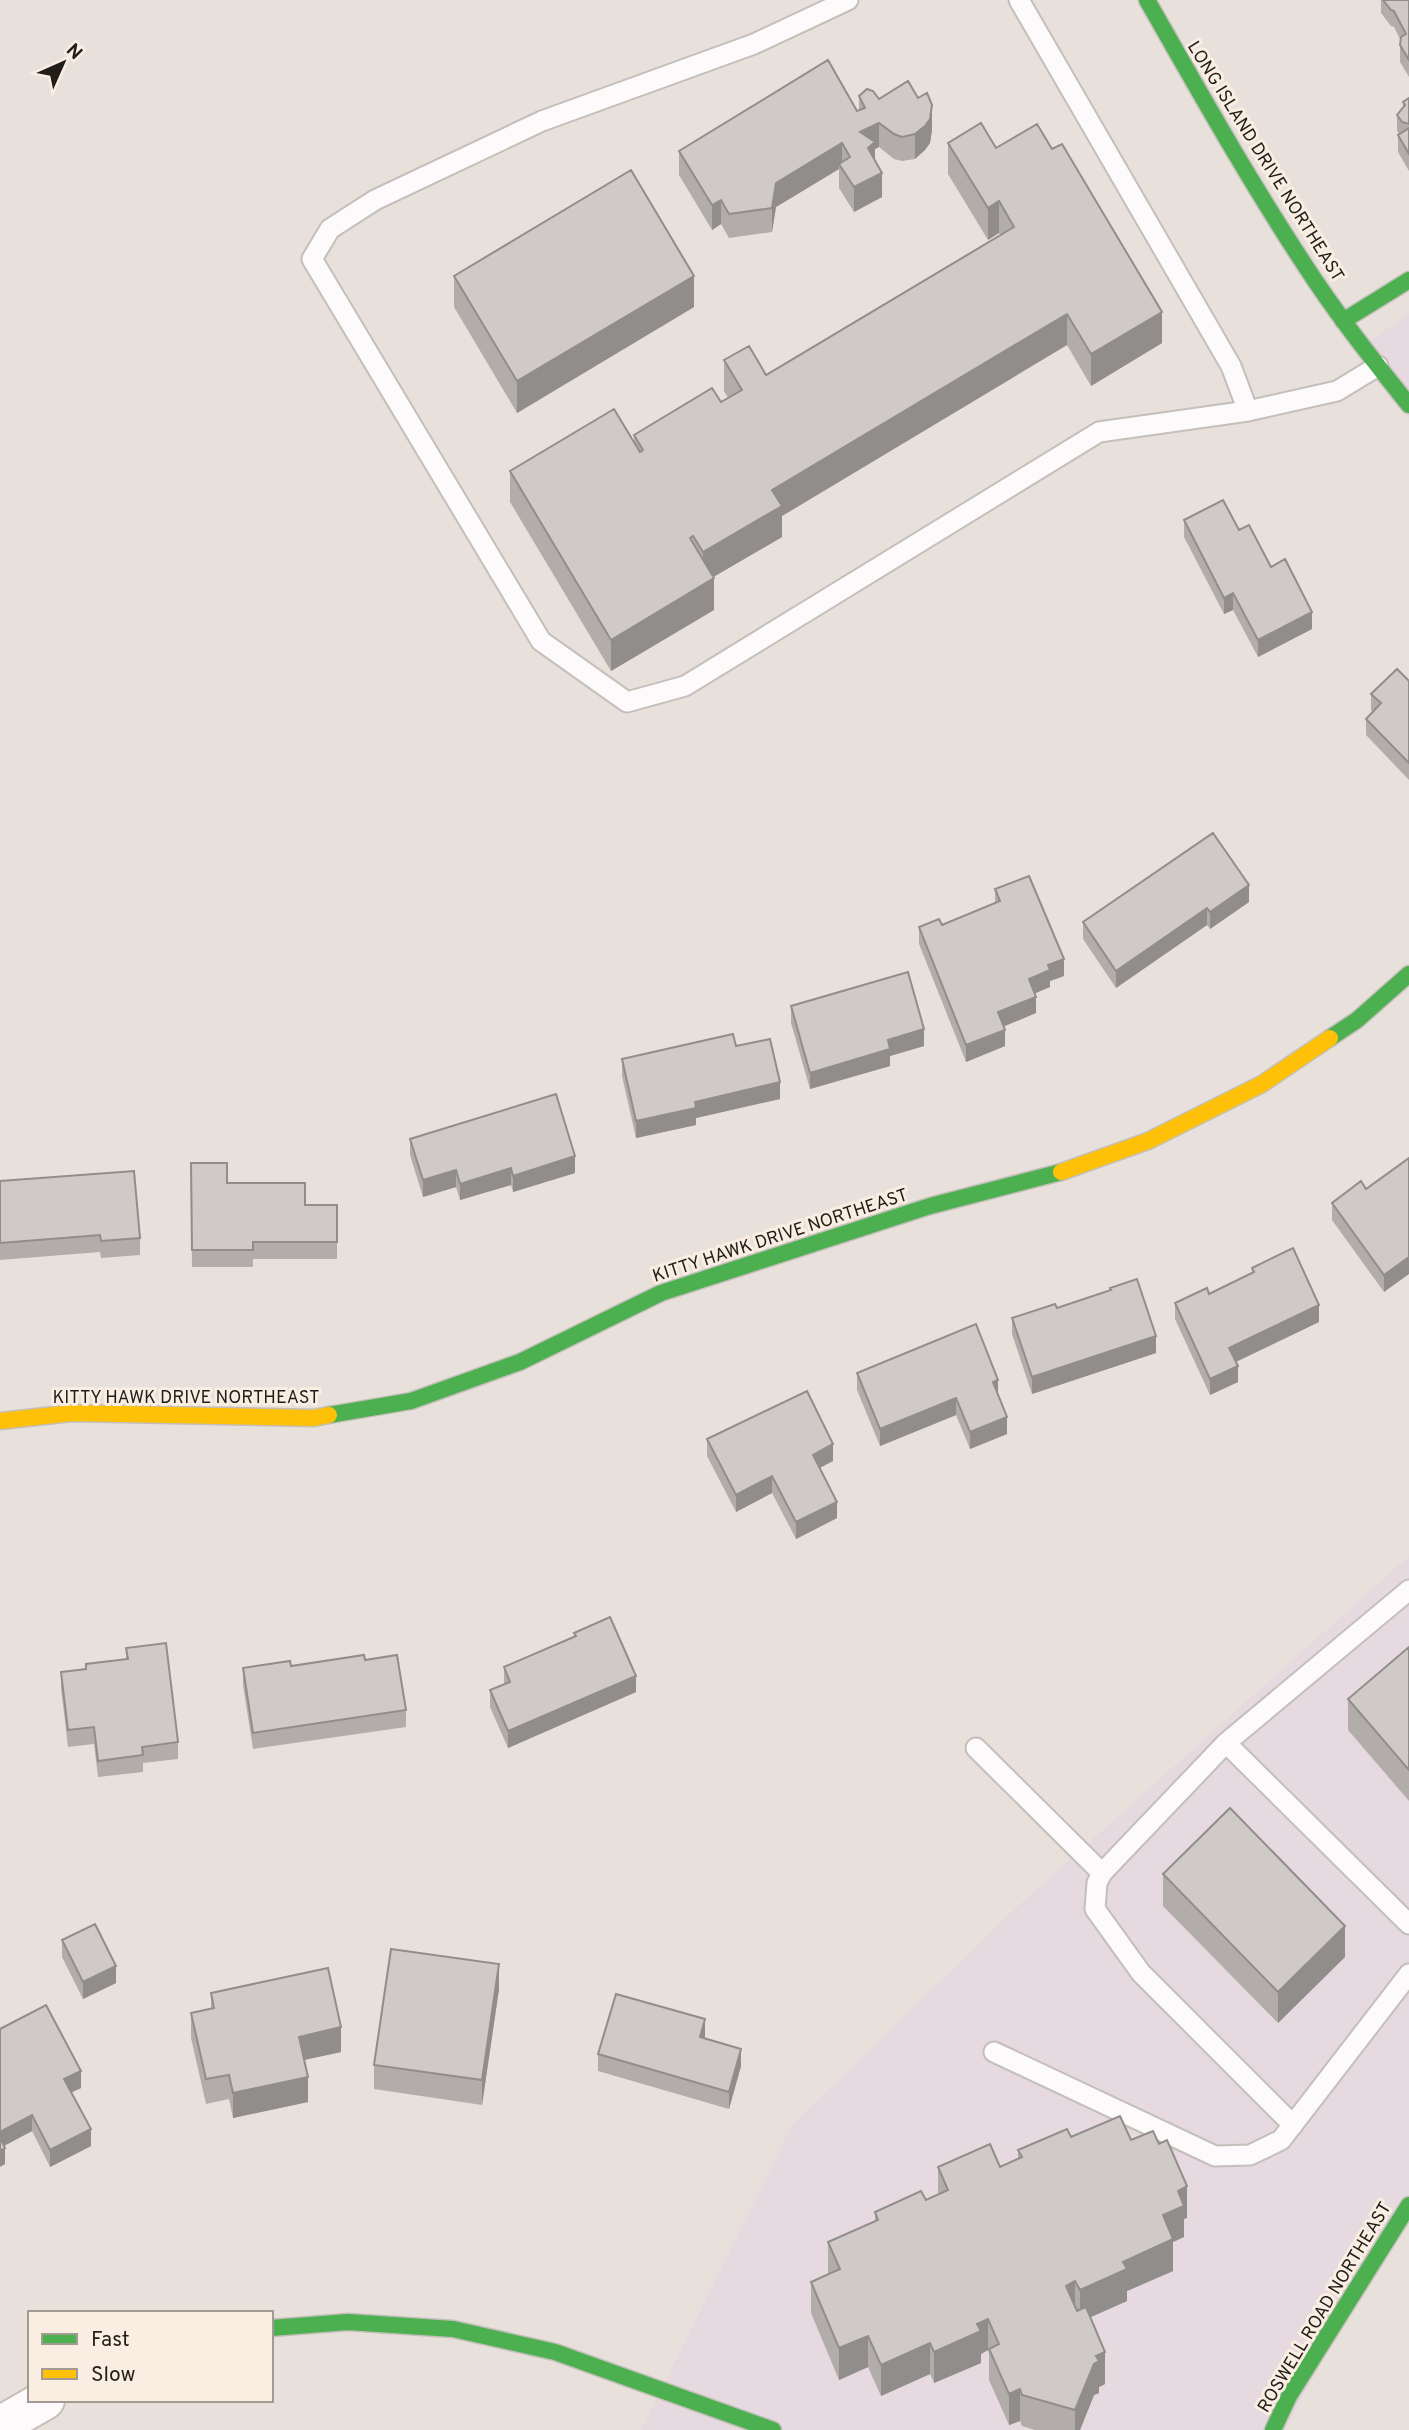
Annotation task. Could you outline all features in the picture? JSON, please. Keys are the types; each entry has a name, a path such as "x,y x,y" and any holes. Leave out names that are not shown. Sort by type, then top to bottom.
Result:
{"street":[{"name":"LONG ISLAND DRIVE NORTHEAST","path":"1147,0 1279,225 1343,321 1409,405"},
{"path":"1343,321 1409,280"},
{"name":"KITTY HAWK DRIVE NORTHEAST","path":"0,1421 72,1413 314,1418 411,1401 520,1362 661,1293 930,1206 1072,1169 1148,1141 1262,1084 1357,1020 1409,974"},
{"name":"ROSWELL ROAD NORTHEAST","path":"1273,2430 1289,2396 1406,2216"},
{"path":"273,2328 348,2322 453,2329 555,2351 773,2430"},
{"path":"0,2426 42,2402"}],"lane":[{"path":"848,0 754,44 542,121 375,200 330,229 312,259 541,641 627,702 685,687 1099,432 1248,411 1337,391 1378,366"},
{"path":"1019,0 1231,366 1248,411"},
{"path":"1293,2125 1141,1973 1095,1909 1097,1883 1102,1873 1226,1743 1409,1590"},
{"path":"1226,1743 1409,1924"},
{"path":"976,1748 1102,1873"},
{"path":"994,2053 1215,2156 1250,2155 1281,2140 1409,1974"}],"shaded area":[{"path":"1409,313 1409,421 1359,350"},
{"path":"1409,1556 1409,2194 1285,2430 641,2430 792,2125 1020,1904"}],"building":[{"path":"1383,0 1409,0 1409,60 1400,45 1401,37 1406,34 1394,11"},
{"path":"828,60 857,111 865,108 859,96 867,89 873,91 879,99 908,81 918,98 927,93 932,105 930,119 915,134 902,137 879,123 860,132 875,142 868,148 882,173 854,187 839,164 850,157 842,143 776,183 772,208 729,214 721,200 712,205 679,151"},
{"path":"1409,98 1409,124 1402,122 1397,115 1405,105 1403,102"},
{"path":"981,123 996,148 1037,124 1052,149 1062,144 1162,312 1091,354 1067,314 772,490 782,506 703,552 693,536 690,538 714,578 611,640 510,471 614,409 640,452 643,450 634,435 712,388 721,402 742,390 724,360 749,346 766,375 1014,227 999,201 988,208 948,143"},
{"path":"1409,128 1409,154 1398,135"},
{"path":"631,170 694,276 517,381 454,276"},
{"path":"1223,500 1239,530 1249,525 1271,567 1285,559 1312,612 1258,640 1233,593 1224,598 1184,520"},
{"path":"1397,669 1409,681 1409,763 1366,719 1381,703 1371,694"},
{"path":"1213,833 1249,885 1210,912 1207,908 1116,971 1083,922"},
{"path":"1029,876 1064,959 1048,965 1050,970 1029,979 1036,997 998,1012 1005,1030 966,1045 919,927 939,919 942,925 1000,901 995,889"},
{"path":"908,972 924,1029 888,1040 890,1049 810,1073 791,1006"},
{"path":"733,1034 736,1046 770,1039 780,1082 695,1102 696,1108 636,1121 622,1059"},
{"path":"556,1094 575,1156 513,1176 511,1168 460,1184 456,1170 423,1180 410,1139"},
{"path":"1409,1158 1409,1257 1384,1275 1332,1203 1361,1181 1366,1189"},
{"path":"191,1163 227,1163 227,1183 305,1183 305,1205 337,1205 337,1242 253,1242 253,1250 192,1250"},
{"path":"134,1171 140,1238 101,1241 100,1235 0,1243 0,1181"},
{"path":"1293,1248 1319,1305 1229,1348 1238,1366 1210,1379 1175,1303 1207,1288 1209,1294 1254,1272 1252,1268"},
{"path":"1137,1279 1156,1336 1032,1377 1012,1318 1055,1304 1057,1308"},
{"path":"976,1324 998,1380 993,1382 1007,1417 970,1432 956,1398 880,1429 857,1373"},
{"path":"807,1391 833,1444 813,1455 837,1502 796,1522 772,1476 736,1495 707,1439"},
{"path":"610,1617 636,1676 508,1731 490,1690 510,1682 504,1667 576,1636 574,1633"},
{"path":"166,1643 178,1742 142,1747 143,1755 98,1761 94,1727 68,1730 61,1672 86,1669 86,1664 128,1659 126,1648"},
{"path":"1409,1647 1409,1770 1348,1699"},
{"path":"364,1655 365,1660 397,1655 406,1710 253,1733 243,1668 290,1661 291,1666"},
{"path":"1230,1808 1345,1926 1278,1992 1163,1874"},
{"path":"95,1924 116,1966 83,1982 62,1940"},
{"path":"391,1949 499,1964 482,2080 374,2065"},
{"path":"328,1968 341,2027 299,2037 308,2077 233,2093 229,2075 206,2079 191,2013 214,2008 211,1993"},
{"path":"616,1994 705,2019 700,2037 741,2049 729,2092 598,2054"},
{"path":"46,2005 81,2071 64,2079 91,2129 50,2150 32,2115 0,2132 0,2029"},
{"path":"1120,2116 1131,2140 1153,2131 1159,2144 1167,2140 1187,2186 1178,2191 1184,2206 1163,2215 1173,2239 1123,2262 1127,2269 1080,2290 1075,2281 1066,2286 1077,2311 1086,2307 1105,2352 1096,2356 1099,2361 1094,2364 1075,2410 1022,2395 1020,2389 1009,2394 989,2349 999,2344 988,2319 977,2324 981,2331 934,2352 930,2343 881,2365 868,2336 839,2348 811,2282 840,2269 828,2242 878,2220 875,2212 921,2191 926,2200 948,2190 938,2167 990,2144 1000,2167 1022,2157 1018,2150 1067,2129 1071,2137"},
{"path":"0,2137 5,2148 0,2151"}],"traffic: fast":[{"path":"1147,0 1293,248 1338,314 1409,405"},
{"path":"1343,321 1409,280"},
{"path":"1330,1038 1357,1020 1409,974"},
{"path":"329,1415 411,1401 520,1362 661,1293 930,1206 1061,1172"},
{"path":"1273,2430 1289,2396 1409,2205"},
{"path":"273,2328 348,2322 453,2329 555,2352 773,2430"}],"traffic: slow":[{"path":"1061,1172 1148,1141 1262,1084 1330,1038"},
{"path":"0,1421 72,1413 314,1418 329,1415"}]}
